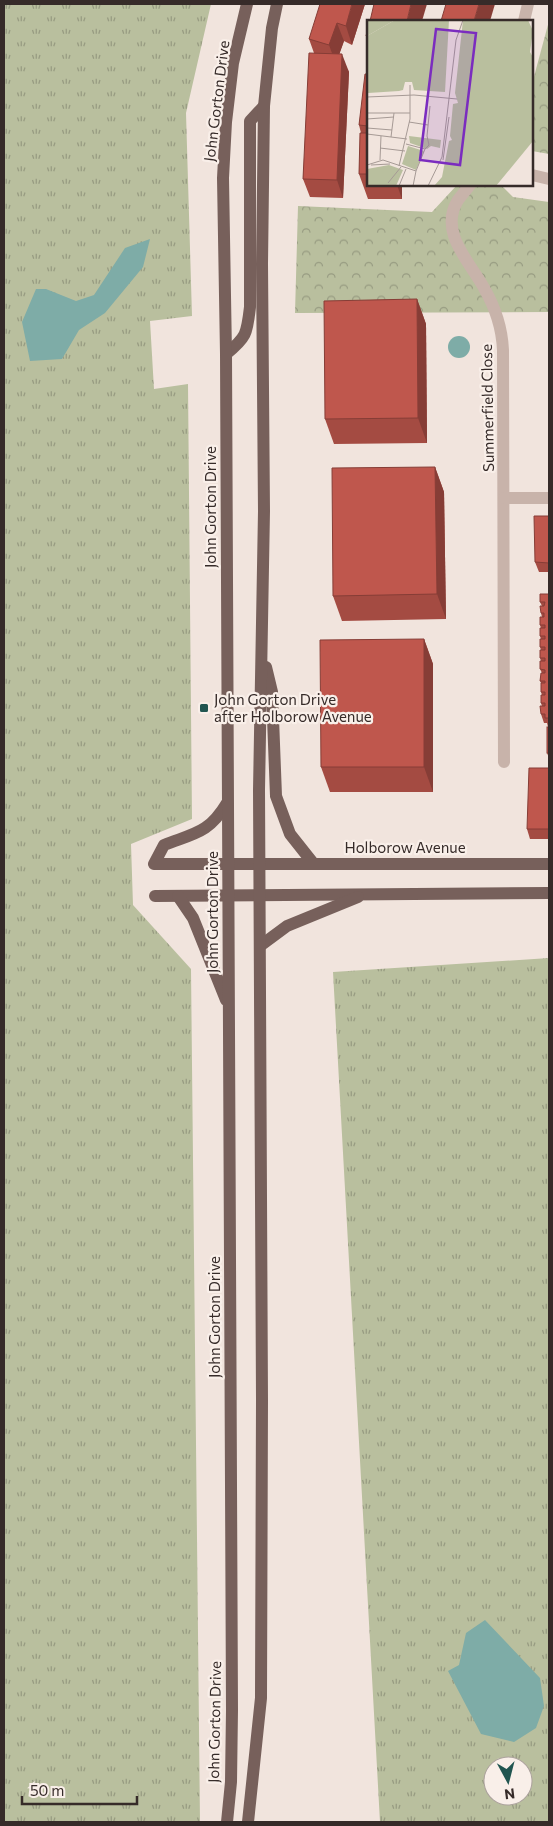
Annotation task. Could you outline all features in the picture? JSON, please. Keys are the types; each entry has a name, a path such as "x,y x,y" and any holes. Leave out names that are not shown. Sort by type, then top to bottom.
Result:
{"main road":[{"name":"John Gorton Drive","path":"227,1822 232,1710 226,354 223,178 226,122 234,63 247,4"},
{"path":"248,1822 260,1698 262,1390 260,863 264,511 262,264 264,106 272,28 277,4"},
{"path":"226,354 247,332 250,307 250,121 264,106"},
{"path":"261,647 272,692 276,796 290,834 313,863"},
{"name":"Holborow Avenue","path":"228,803 212,825 199,832 164,844 154,864 549,864"},
{"path":"155,896 549,893"},
{"path":"260,946 287,926 365,894"},
{"path":"178,896 193,918 228,1006"}],"street":[{"path":"524,20 528,4"},
{"path":"533,176 549,178"},
{"name":"Summerfield Close","path":"469,186 458,201 453,212 452,225 456,243 496,311 502,337 504,762"},
{"path":"504,498 549,498"}],"green space":[{"path":"4,4 211,4 186,113 192,316 150,321 154,389 188,384 192,819 131,844 133,905 191,969 200,1822 4,1822"},
{"path":"549,21 549,154 533,151 533,80"},
{"path":"456,186 502,186 513,197 549,202 549,312 295,313 298,206 432,212"},
{"path":"549,958 549,1822 380,1822 333,972"}],"water":[{"path":"150,239 143,267 105,313 79,330 62,359 30,361 22,322 36,289 46,289 76,301 94,295 125,248"},
{"path":"459,336 467,339 470,347 467,355 459,358 451,355 448,347 451,339"},
{"path":"485,1620 540,1678 544,1706 536,1728 514,1742 481,1734 448,1671 459,1665 466,1633"}],"building":[{"path":"320,4 352,4 346,26 337,23 329,45 309,39"},
{"path":"374,4 411,4 407,20 370,20"},
{"path":"446,4 479,4 474,20 441,20"},
{"path":"309,53 342,54 337,180 303,179"},
{"path":"365,74 367,74 367,126 359,125"},
{"path":"360,133 367,133 367,174 359,174"},
{"path":"417,299 418,418 325,419 324,301"},
{"path":"435,467 437,594 333,596 332,468"},
{"path":"534,516 549,516 549,563 535,562"},
{"path":"540,594 549,594 549,718 545,718 545,714 541,714 540,706 545,706 545,703 541,703 541,695 545,695 545,692 541,692 541,683 545,683 545,681 540,681 541,673 545,673 545,670 540,669 540,661 545,661 545,658 540,658 540,650 545,650 545,647 540,647 540,639 545,639 545,636 540,636 540,628 545,628 545,625 540,625 540,617 544,617 544,613 541,613 540,606 544,606 545,602 540,602"},
{"path":"424,639 424,767 321,767 320,640"},
{"path":"547,727 549,727 549,753 547,753"},
{"path":"529,768 549,768 549,829 527,829"}],"place":[{"name":"John Gorton Drive after Holborow Avenue","path":"204,708"}]}
